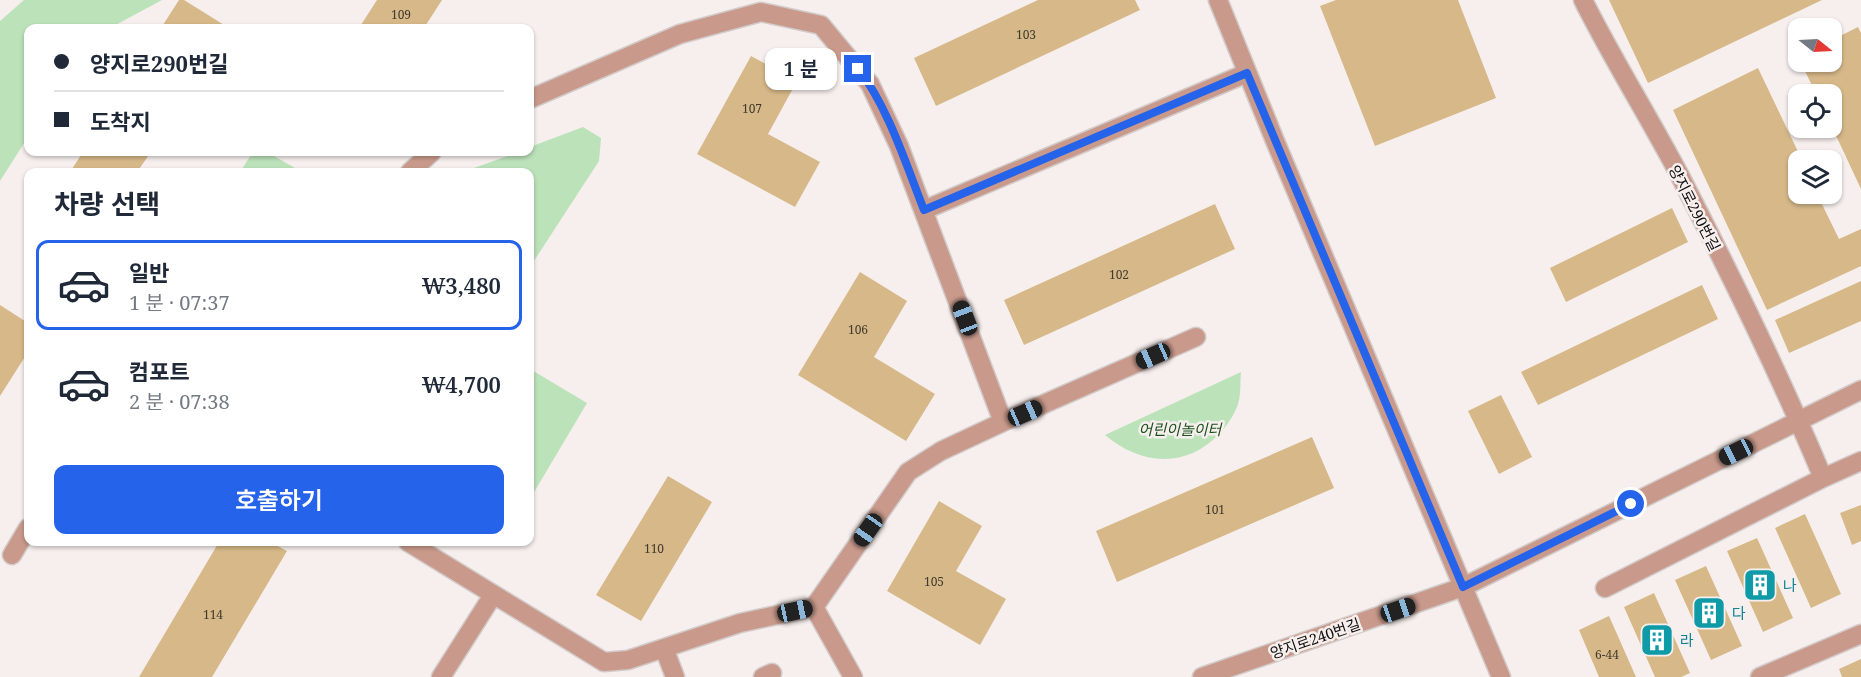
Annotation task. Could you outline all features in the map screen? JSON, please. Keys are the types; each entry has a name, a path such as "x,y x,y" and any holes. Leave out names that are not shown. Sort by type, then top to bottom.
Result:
{"street":[{"path":"1218,0 1501,677"},
{"name":"양지로290번길","path":"1583,0 1600,35 1679,175 1752,319 1823,478"},
{"path":"534,97 680,34 763,6 821,25 870,84 899,146 1004,422"},
{"path":"924,210 1247,73"},
{"path":"414,168 428,156"},
{"path":"414,546 604,662 628,660 740,623 814,607 908,472 941,451 1196,337"},
{"path":"1463,587 1861,390"},
{"path":"1605,588 1861,461"},
{"path":"12,555 24,535"},
{"name":"양지로240번길","path":"1202,677 1463,587"},
{"path":"441,677 493,595"},
{"path":"814,607 853,677"},
{"path":"1760,677 1861,634"},
{"path":"664,648 675,677"}],"green space":[{"path":"24,0 162,0 117,24 24,24 24,143 0,181 0,21"},
{"path":"583,127 601,138 599,161 534,261 534,168 474,168 508,156 534,156 534,145"},
{"path":"250,156 274,156 295,168 243,168"},
{"path":"534,371 587,403 534,492"},
{"name":"어린이놀이터","path":"1241,372 1239,400 1232,417 1208,444 1194,452 1164,459 1149,457 1134,453 1105,435"}],"building":[{"path":"179,0 184,0 223,24 164,24"},
{"path":"377,0 442,0 427,24 362,24"},
{"path":"1038,0 1135,0 1140,10 936,106 914,58"},
{"path":"1336,0 1458,0 1496,98 1375,146 1320,6"},
{"path":"1609,0 1822,0 1648,83"},
{"path":"1858,27 1861,33 1861,189 1837,138 1842,138 1842,84 1811,84 1805,72 1842,72 1842,35"},
{"path":"751,56 797,81 768,134 820,162 795,207 697,154"},
{"path":"1758,68 1788,131 1788,138 1791,138 1797,150 1788,150 1788,204 1822,204 1839,239 1861,229 1861,266 1767,310 1673,110"},
{"path":"80,156 148,156 140,168 73,168"},
{"path":"1215,204 1235,249 1024,345 1004,300"},
{"path":"1672,208 1688,242 1566,302 1550,268"},
{"path":"860,272 907,301 874,357 935,394 906,441 798,375"},
{"path":"1861,281 1861,321 1789,353 1775,320"},
{"path":"1702,285 1718,319 1538,405 1521,372"},
{"path":"0,305 24,320 24,358 0,396"},
{"path":"1501,395 1532,457 1499,474 1468,411"},
{"path":"1312,437 1334,488 1117,582 1096,531"},
{"path":"668,476 712,502 641,621 596,595"},
{"path":"939,501 982,526 956,571 1006,599 980,645 887,591"},
{"path":"1861,505 1861,541 1852,545 1840,513"},
{"path":"1805,514 1841,594 1811,608 1775,528"},
{"name":"나","path":"1757,538 1793,618 1763,632 1727,551"},
{"path":"217,546 278,546 287,551 212,677 139,677"},
{"name":"다","path":"1706,566 1742,646 1711,660 1675,580"},
{"name":"라","path":"1654,593 1690,673 1681,677 1655,677 1624,607"},
{"path":"1609,616 1636,677 1599,677 1579,630"},
{"path":"1861,659 1861,677 1842,677 1839,669"}],"place":[{"name":"나","path":"1760,585"},
{"name":"다","path":"1709,613"},
{"name":"라","path":"1657,640"}],"route":[{"path":"858,69 870,84 899,146 924,210 1247,73 1463,587 1631,504"}]}
